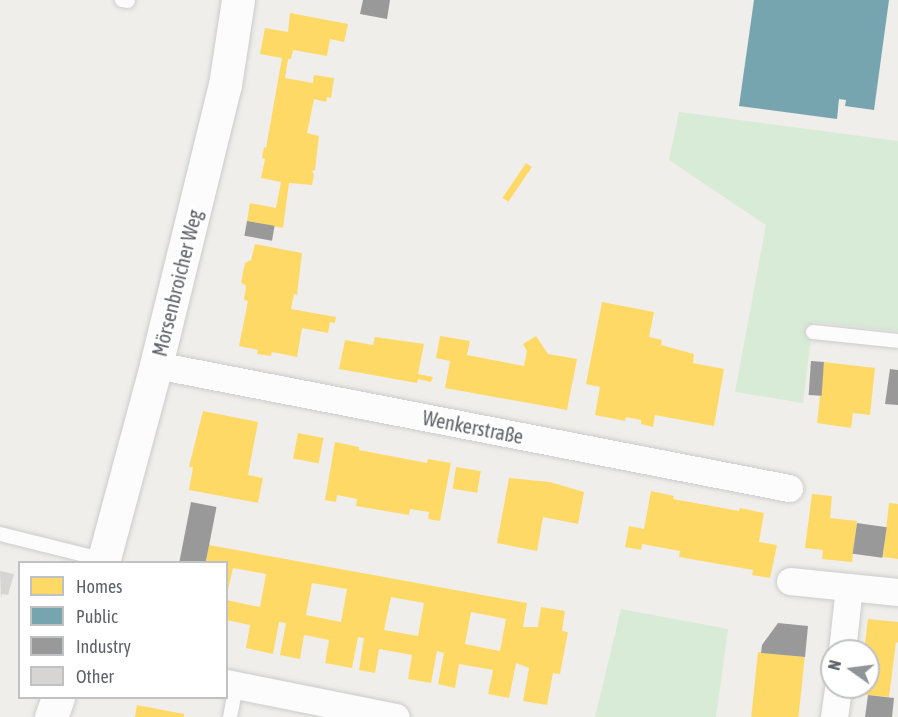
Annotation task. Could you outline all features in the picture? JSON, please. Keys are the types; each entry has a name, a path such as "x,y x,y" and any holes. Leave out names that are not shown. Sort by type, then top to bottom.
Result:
{"street":[{"name":"Mörsenbroicher Weg","path":"104,561 156,365 225,85 238,0"},
{"name":"Wenkerstraße","path":"156,365 757,476 789,488"},
{"path":"790,581 898,592"},
{"path":"843,639 849,587"},
{"path":"231,684 396,717"},
{"path":"51,717 58,699"},
{"path":"834,717 836,699"}],"lane":[{"path":"813,332 898,341"},
{"path":"0,534 104,561"},
{"path":"230,717 231,684"}],"green space":[{"path":"679,112 898,141 898,331 813,322 803,403 735,392 766,225 669,160"},
{"path":"621,609 728,629 716,717 595,717"}],"building: Homes":[{"path":"290,13 348,24 344,42 330,39 327,56 293,50 291,59 288,59 285,78 313,83 314,75 334,78 331,98 327,97 326,102 314,99 307,133 319,136 315,170 312,171 314,175 312,185 289,183 283,228 247,221 250,203 276,208 281,182 261,178 265,159 262,158 264,147 266,148 282,58 260,54 265,28 288,32"},
{"path":"526,163 532,167 508,202 503,198"},
{"path":"255,244 302,253 297,295 294,294 291,309 336,317 335,323 330,322 328,333 302,328 297,357 272,352 271,356 257,354 258,350 239,346 248,301 244,300 246,286 241,282 245,263 251,260"},
{"path":"602,302 654,312 649,337 662,340 661,345 694,354 693,363 724,369 714,426 655,415 653,427 641,424 641,420 626,417 625,421 595,415 600,387 586,384"},
{"path":"440,336 470,341 467,355 524,366 527,351 523,344 536,336 548,354 577,359 567,410 445,388 450,361 436,358"},
{"path":"375,337 424,344 418,374 433,377 431,382 418,379 417,383 339,369 345,340 373,345"},
{"path":"824,362 875,368 870,415 853,413 851,428 817,423"},
{"path":"203,411 258,422 248,475 263,478 258,503 189,490 193,467 189,467"},
{"path":"298,433 324,438 319,463 293,459"},
{"path":"335,442 359,447 359,450 427,463 428,459 451,463 440,521 428,519 429,512 410,509 409,515 356,506 357,499 337,495 336,502 325,500"},
{"path":"456,467 481,471 477,493 453,489"},
{"path":"509,478 550,482 584,492 578,524 543,517 537,551 497,543"},
{"path":"651,491 674,496 673,499 739,511 740,508 764,513 759,542 777,545 770,578 752,575 753,570 679,557 680,551 642,544 641,550 625,547 629,526 644,529"},
{"path":"812,494 832,496 830,518 857,521 852,562 822,559 823,550 805,548"},
{"path":"889,503 898,504 898,559 883,557"},
{"path":"209,545 527,603 523,627 538,627 541,607 565,611 562,631 568,632 560,674 553,673 547,705 523,701 529,668 516,663 509,698 488,694 493,670 459,664 455,688 438,684 444,653 437,651 431,683 408,679 412,655 379,649 375,673 359,670 364,638 358,637 352,668 325,663 329,640 304,635 300,659 280,655 286,623 279,622 273,654 246,648 250,625 228,620 228,600 260,607 266,574 233,568 228,589 228,561 206,561","holes":["312,583 347,589 341,622 306,615","391,597 424,603 418,636 384,630","471,612 506,619 500,651 465,644"]},
{"path":"868,619 898,622 898,643 896,642 889,697 880,696 880,639 866,639"},
{"path":"758,652 805,657 798,717 751,717"},
{"path":"137,705 184,714 184,717 135,717"}],"building: Public":[{"path":"754,0 889,0 874,110 845,106 846,100 839,99 837,119 739,106"}],"building: Industry":[{"path":"363,0 390,0 387,19 360,14"},
{"path":"247,221 275,226 272,241 244,236"},
{"path":"811,361 824,362 822,396 809,395"},
{"path":"890,369 898,370 898,405 885,404"},
{"path":"191,502 217,507 206,561 180,561"},
{"path":"857,523 887,527 882,558 853,554"},
{"path":"778,623 808,626 805,657 761,653 762,645"},
{"path":"880,696 894,698 892,717 865,717 867,699 880,699"}],"building: Other":[{"path":"0,571 14,574 8,595 2,594 1,598"}]}
